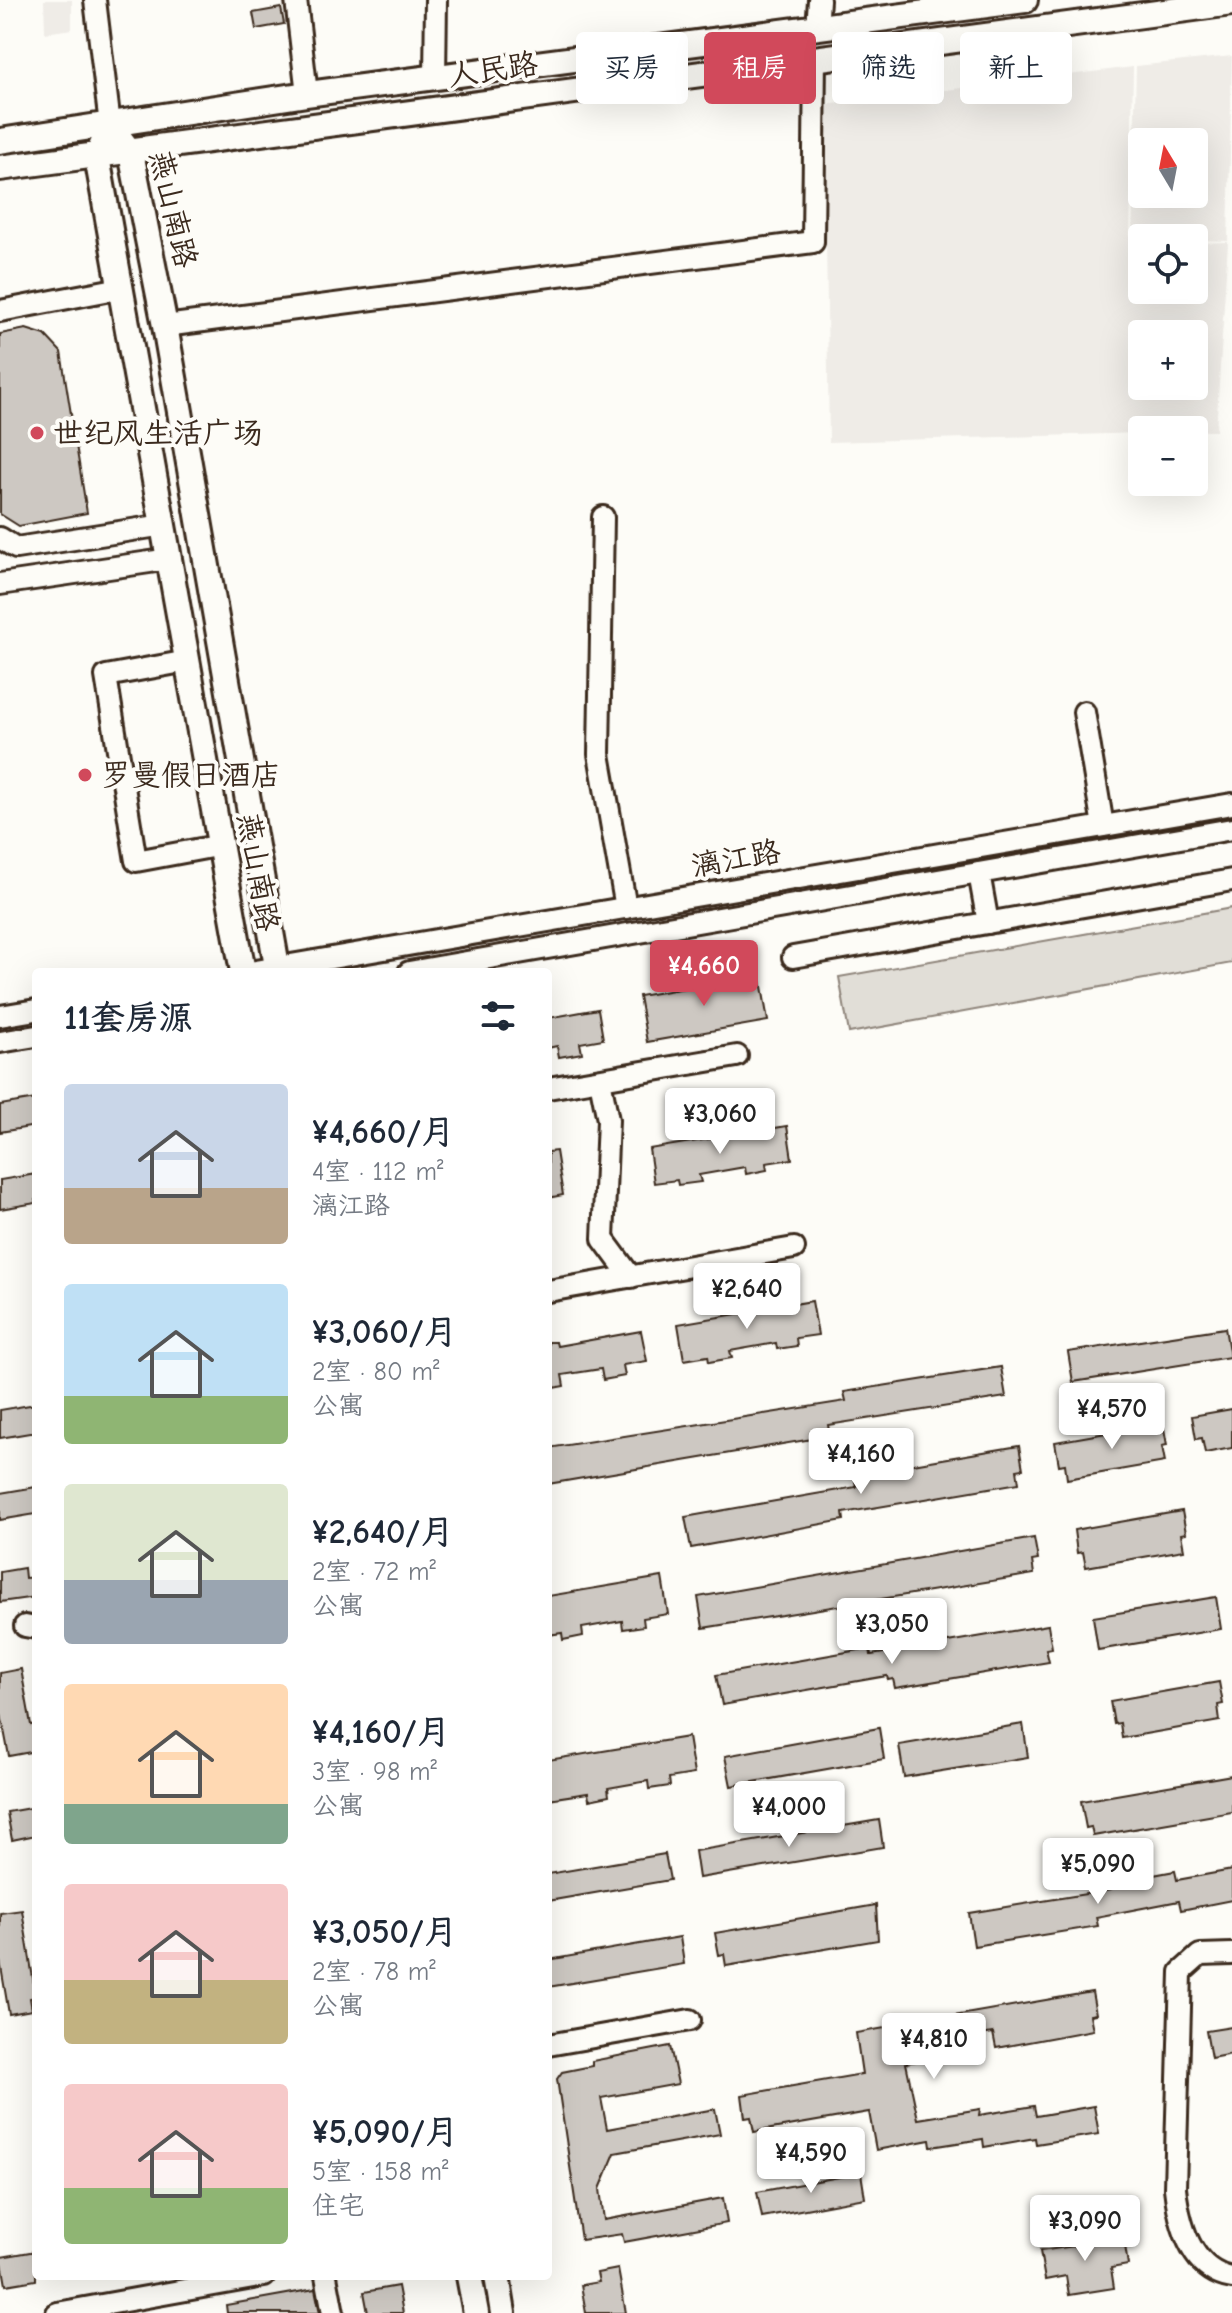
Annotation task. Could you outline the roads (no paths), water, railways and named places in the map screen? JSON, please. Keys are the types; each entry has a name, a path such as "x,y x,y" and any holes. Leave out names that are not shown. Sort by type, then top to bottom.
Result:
{"main road":[{"name":"人民路","path":"0,141 307,94 1025,0"},
{"name":"人民路","path":"816,57 1232,3"},
{"name":"人民路","path":"0,168 131,153 704,73"},
{"name":"燕山南路","path":"110,125 131,153 165,326 277,968"},
{"name":"燕山南路","path":"110,125 97,157 242,968"},
{"path":"186,651 219,635"},
{"path":"470,2280 476,2313"},
{"path":"497,2280 503,2313"}],"street":[{"path":"95,0 110,125"},
{"path":"296,0 307,94"},
{"path":"435,77 436,0"},
{"path":"817,28 819,0"},
{"path":"165,326 813,242 814,104"},
{"path":"0,311 121,288"},
{"path":"603,517 599,754 626,908"},
{"path":"0,538 16,548 164,525"},
{"path":"0,584 170,559"},
{"path":"186,651 106,676 136,861 222,845"},
{"path":"1084,712 1103,826"},
{"name":"漓江路","path":"288,968 1232,804"},
{"name":"漓江路","path":"432,968 1232,829"},
{"path":"979,873 988,923"},
{"path":"793,957 1232,880"},
{"path":"0,1016 32,1011"},
{"path":"0,1042 32,1037"},
{"path":"552,1087 737,1056"},
{"path":"600,1080 608,1120 603,1239 631,1277"},
{"path":"552,1290 794,1248"},
{"path":"1232,1954 1200,1955 1181,1972 1175,2188 1179,2222 1195,2254 1223,2277 1232,2278"},
{"path":"552,2044 690,2020"},
{"path":"57,2313 242,2280"},
{"path":"327,2280 333,2313"}],"place":[{"name":"世纪风生活广场","path":"37,433"},
{"name":"罗曼假日酒店","path":"85,775"}]}
